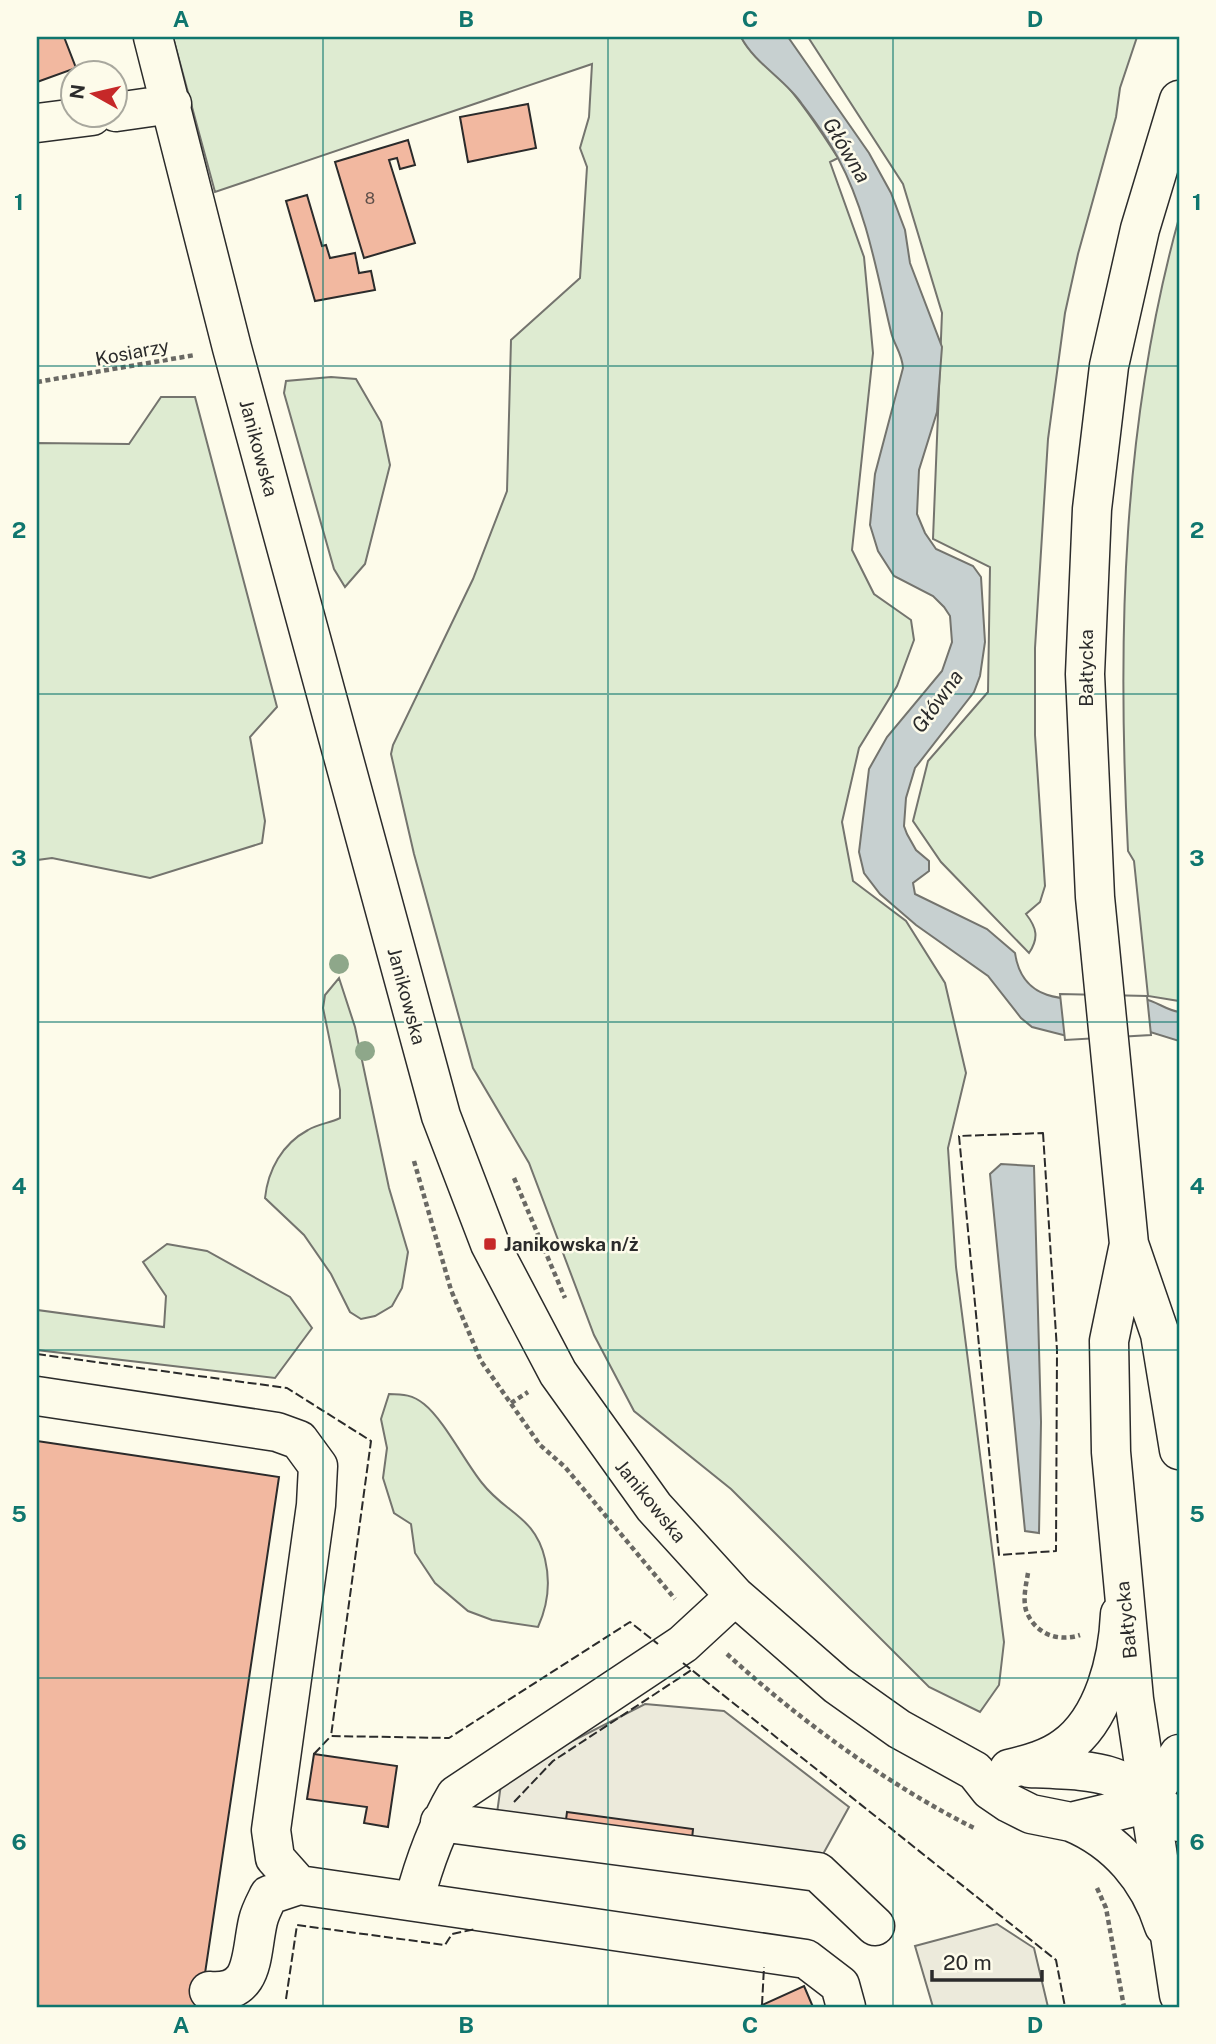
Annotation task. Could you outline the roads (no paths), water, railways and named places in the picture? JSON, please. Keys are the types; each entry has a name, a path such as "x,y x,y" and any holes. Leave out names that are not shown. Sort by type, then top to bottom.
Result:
{"street":[{"name":"Janikowska","path":"153,37 232,348 425,1060 455,1159 513,1293 578,1404 654,1507 735,1596 806,1661 869,1709 992,1770 1099,1771 1123,1779 1179,1822"},
{"name":"Bałtycka","path":"1179,100 1125,287 1109,366 1092,509 1087,597 1086,743 1103,980 1129,1244 1160,1334 1179,1450"},
{"path":"130,110 172,104"},
{"path":"37,123 60,120"},
{"name":"Bałtycka","path":"1129,1244 1112,1315 1108,1371 1122,1588 1147,1795 1179,1995"},
{"path":"37,1396 277,1432 299,1440 318,1466 316,1505 271,1830 275,1858 299,1885"},
{"path":"992,1770 1041,1760 1066,1747 1091,1718 1115,1653 1122,1588"},
{"path":"414,1901 440,1822 456,1795 506,1759 683,1644 735,1596"},
{"name":"Janikowska","path":"992,1770 990,1790 1020,1810 1071,1822 1129,1808 1147,1795 1171,1769 1179,1754"},
{"path":"440,1822 818,1872 875,1926"},
{"path":"1071,1822 1099,1835 1136,1871 1159,1910 1170,1944"},
{"path":"209,1991 227,1993 242,1984 253,1957 258,1918 269,1895 299,1885 806,1959 840,1985 846,2007"}],"water":[{"name":"Główna","path":"741,37 788,37 869,153 891,193 905,230 910,263 942,347 937,412 919,470 917,514 936,549 973,566 981,577 985,642 980,676 974,692 915,768 906,798 904,826 916,850 929,861 929,871 913,883 915,894 987,929 1015,953 1022,974 1033,987 1048,995 1066,999 1144,999 1179,1012 1179,1041 1147,1031 1067,1036 1032,1027 1021,1018 988,976 916,925 880,894 864,873 859,852 869,769 887,737 942,671 952,642 950,616 933,596 894,576 878,551 870,525 875,474 903,368 857,200 838,158 816,124 795,95 754,55"},
{"path":"1001,1164 1034,1166 1041,1422 1039,1533 1025,1531 990,1174"}],"place":[{"name":"Janikowska n/ż","path":"490,1244"}]}
